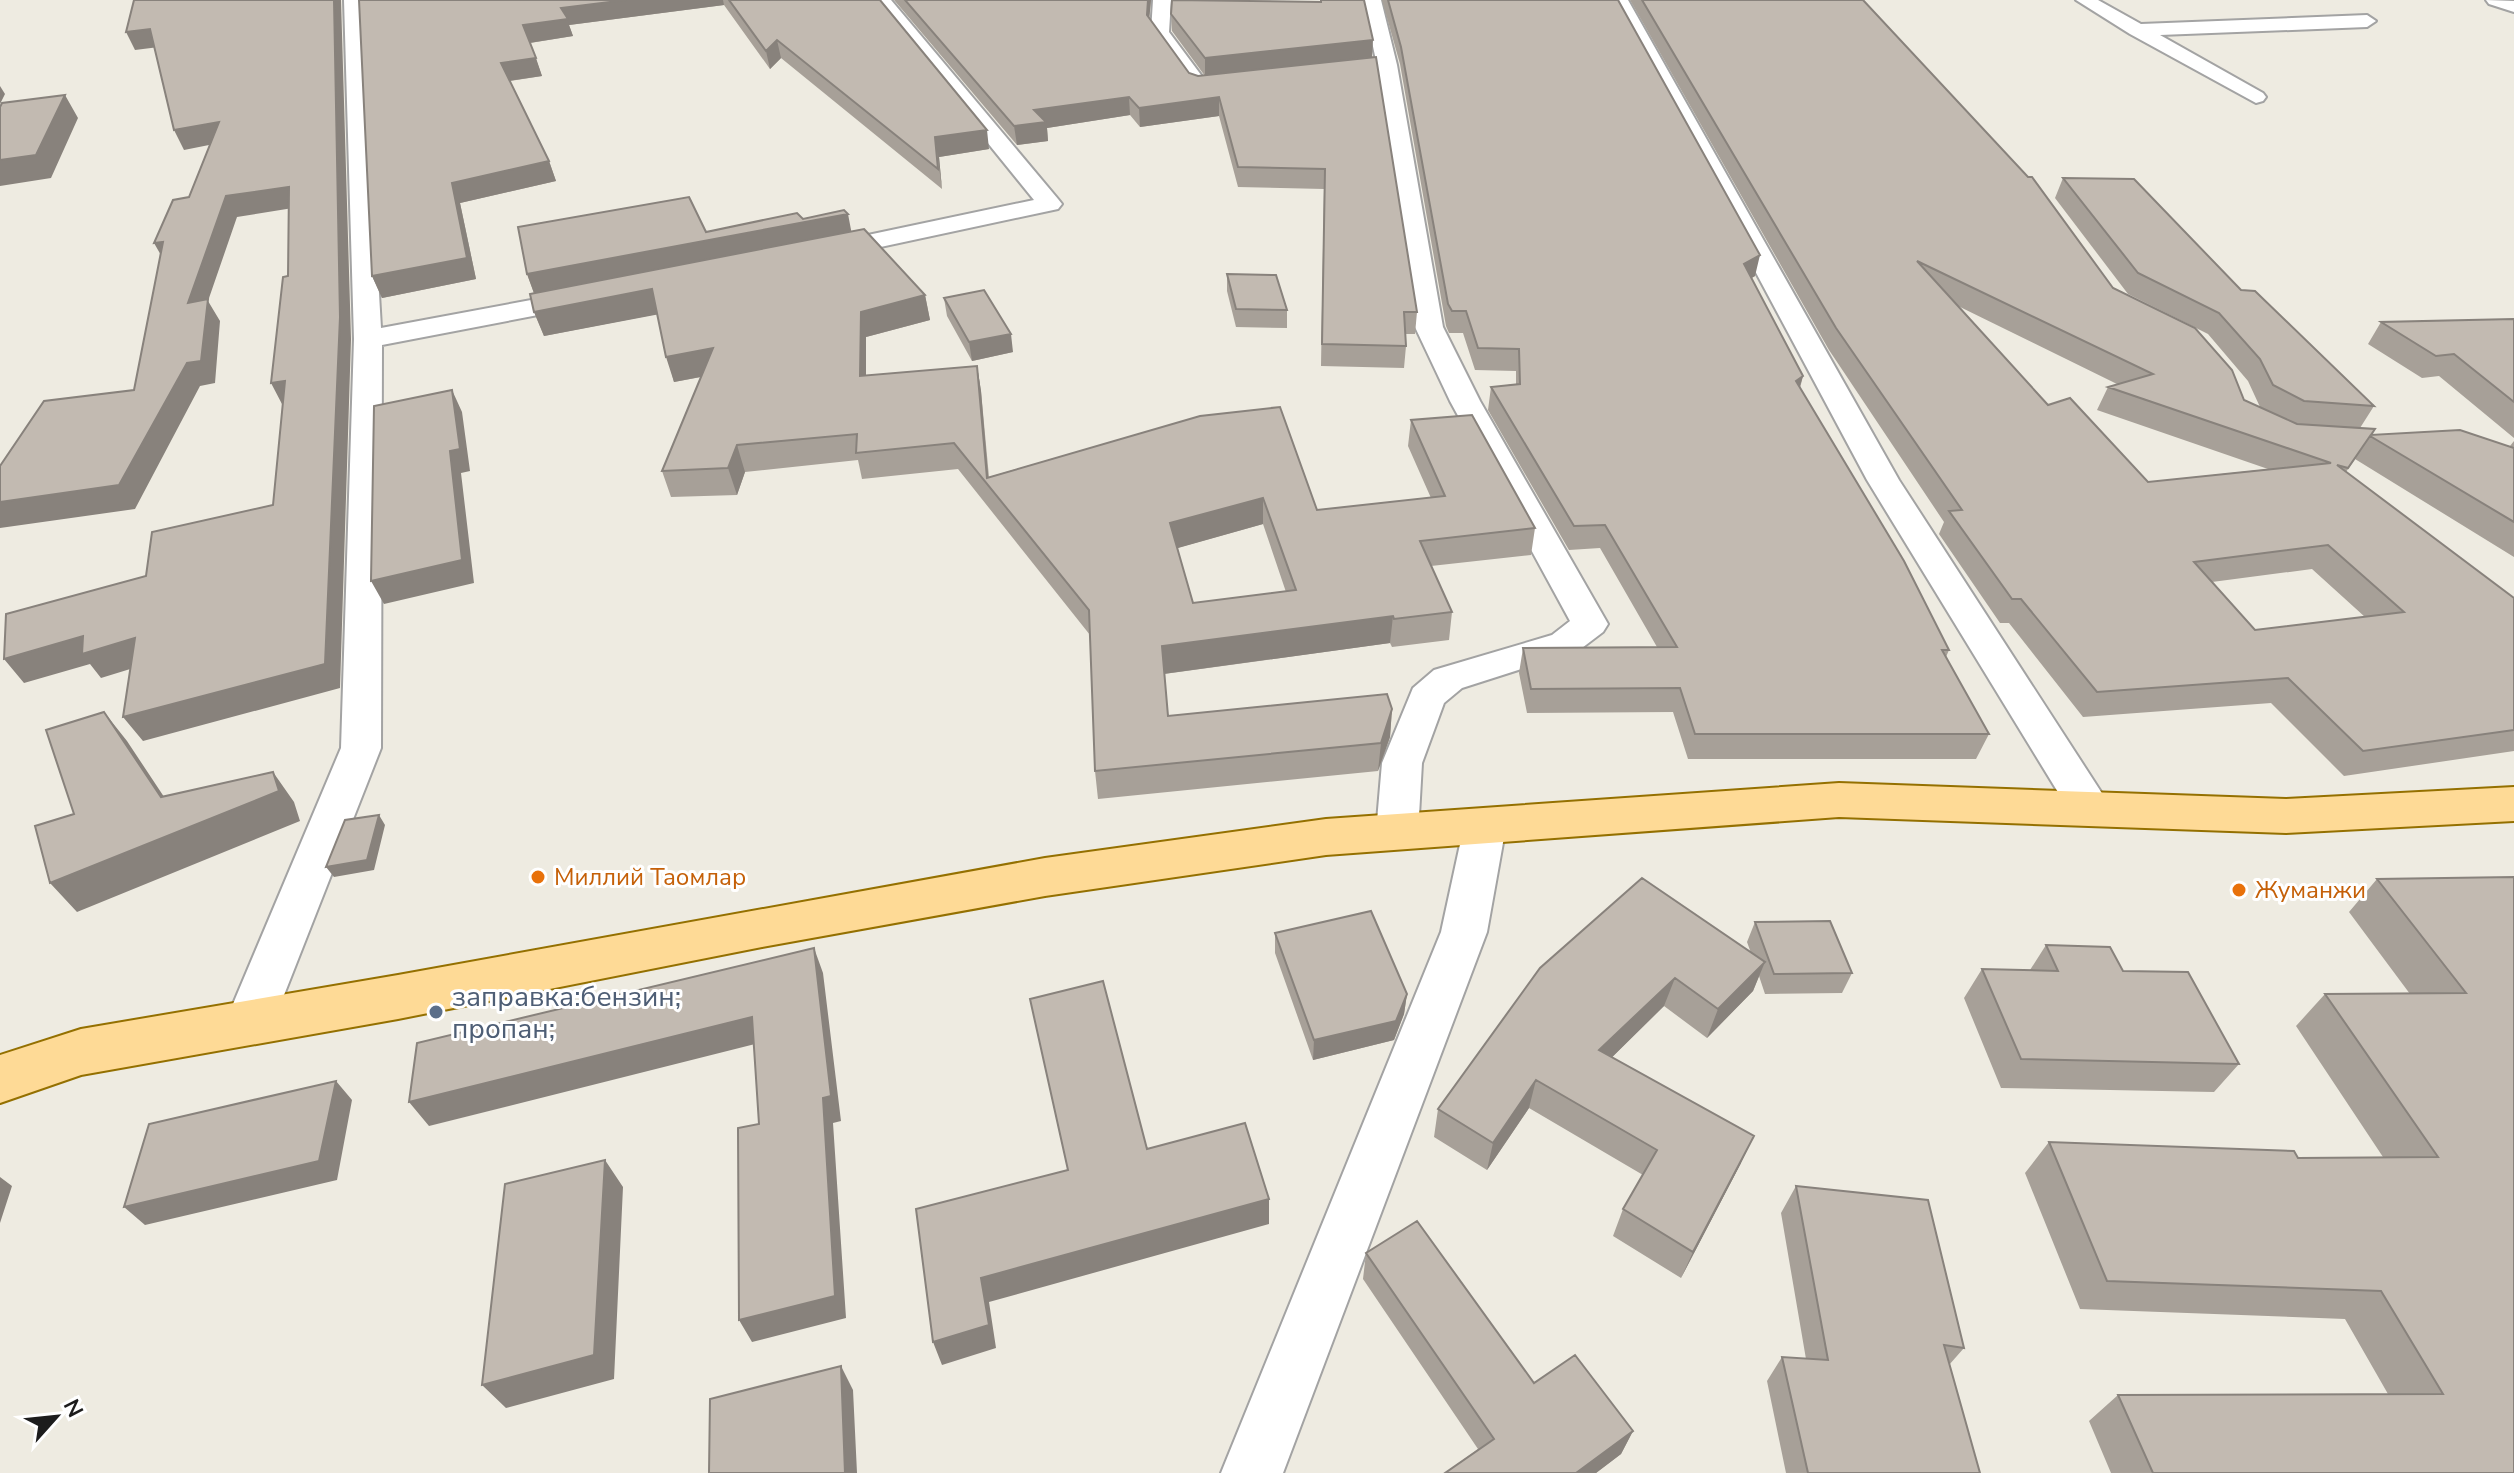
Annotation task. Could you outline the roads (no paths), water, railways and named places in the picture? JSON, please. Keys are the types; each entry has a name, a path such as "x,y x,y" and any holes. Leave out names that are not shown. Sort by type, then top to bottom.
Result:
{"main road":[{"path":"0,1079 81,1052 1045,877 1326,837 1839,800 2286,816 2514,804"},
{"path":"0,1052 81,1052"}],"street":[{"path":"249,1023 361,748 368,339 353,0"},
{"path":"804,256 1050,204 881,0"},
{"path":"1162,0 1160,32 1199,86 1262,79"},
{"path":"1372,0 1379,66 1429,327 1465,401 1590,624 1565,643 1448,679 1427,697 1402,763 1397,833"},
{"path":"1619,0 1883,480 2090,809"},
{"path":"2085,0 2256,97"},
{"path":"2495,0 2514,7"},
{"path":"2137,30 2367,21"},
{"path":"368,339 602,295"},
{"path":"1252,1473 1464,932 1485,826"}],"place":[{"name":"Миллий Таомлар","path":"538,877"},
{"name":"Жуманжи","path":"2239,890"},
{"name":"заправка:бензин; пропан;","path":"436,1012"}]}
